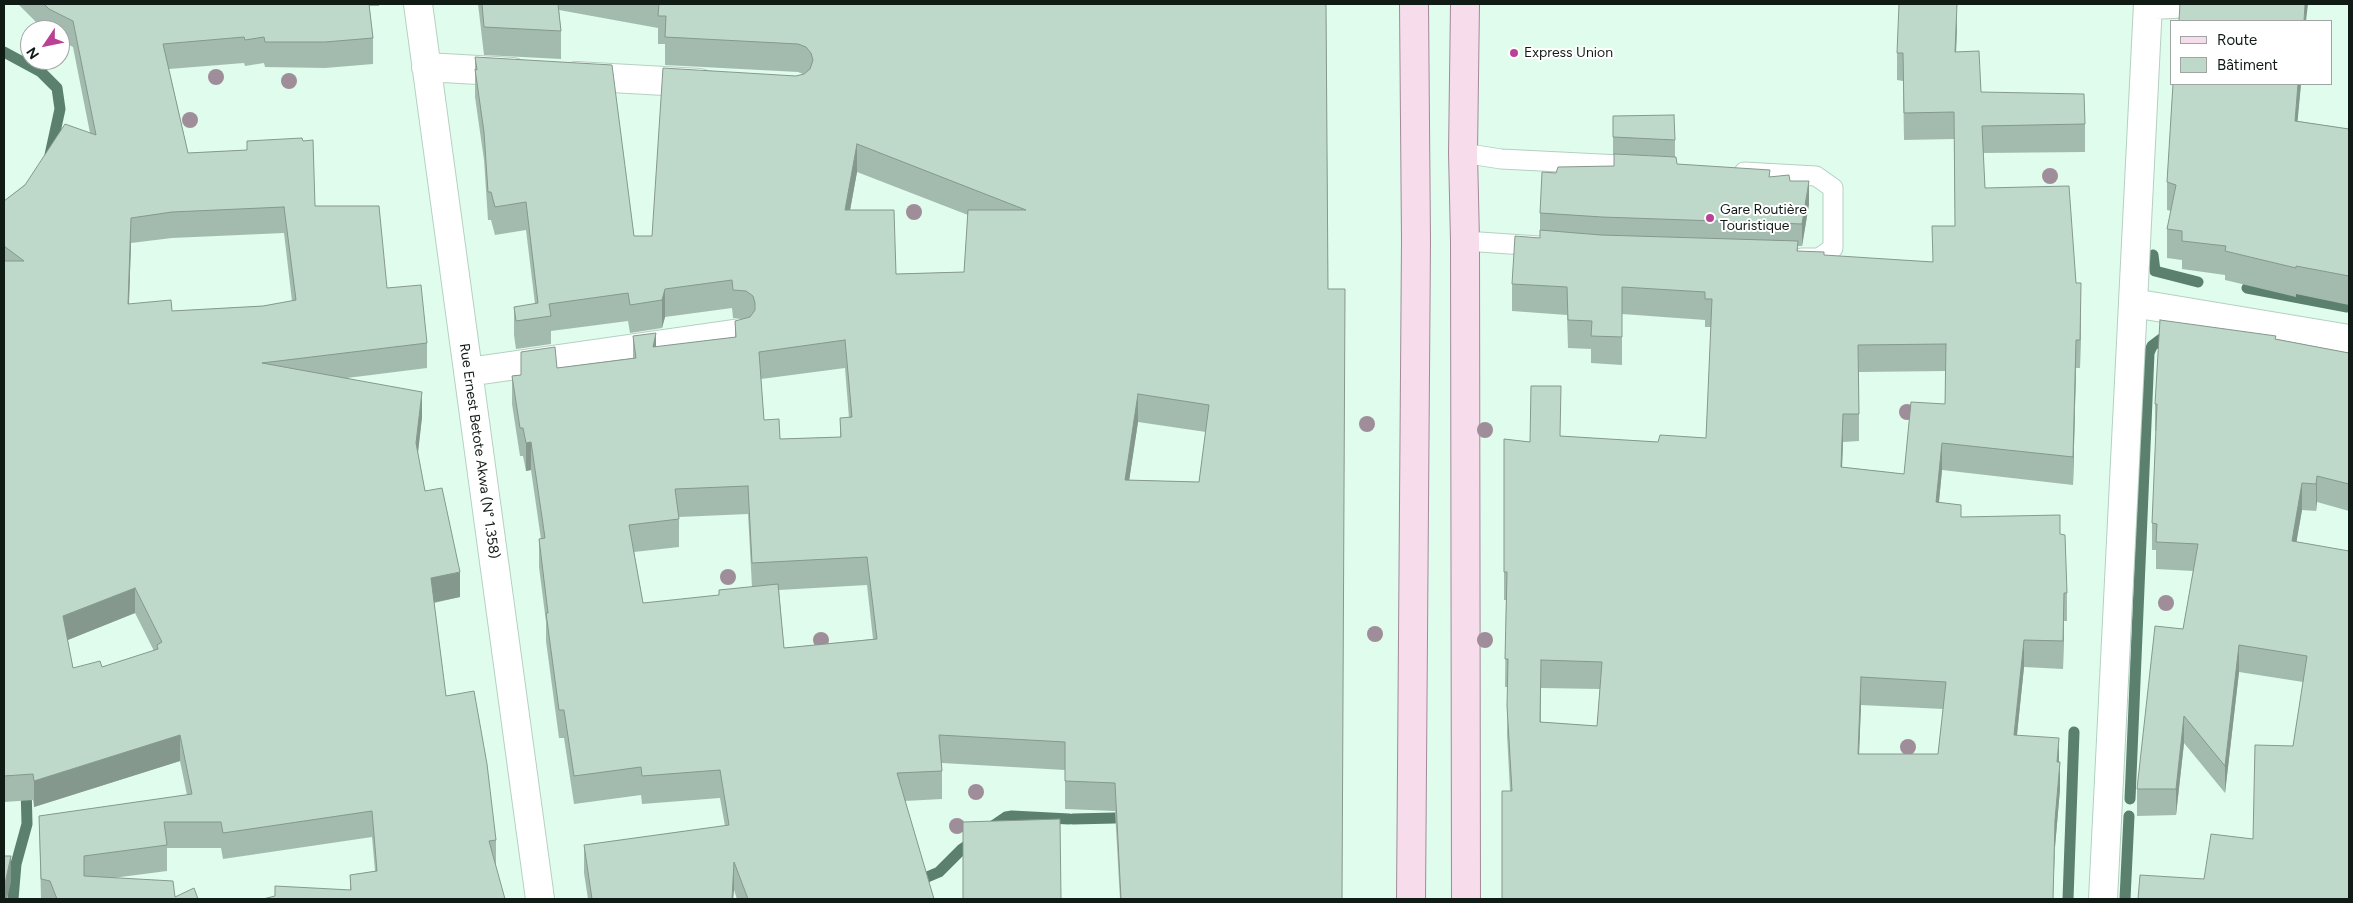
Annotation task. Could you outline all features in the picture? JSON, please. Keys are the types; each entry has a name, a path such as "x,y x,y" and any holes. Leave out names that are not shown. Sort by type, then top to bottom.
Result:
{"main road":[{"path":"1411,899 1416,251 1414,4"},
{"path":"1465,4 1463,154 1465,241 1466,899"}],"street":[{"name":"Rue Ernest Betote Akwa (N° 1.358)","path":"418,4 540,899"},
{"path":"2103,899 2148,4 2175,4"},
{"path":"426,67 728,84"},
{"path":"2133,303 2349,339"},
{"path":"468,372 740,333"}],"lane":[{"path":"1463,154 1501,159 1661,167"},
{"path":"1728,171 1816,176 1833,188 1833,248 1819,258 1779,257"},
{"path":"1465,241 1552,247"}],"building":[{"path":"44,4 369,4 373,38 325,42 265,42 264,37 245,40 244,37 163,44 188,153 247,150 247,141 302,138 303,141 313,140 315,206 379,206 387,288 421,285 427,343 262,363 422,392 416,443 425,491 442,488 460,572 431,578 446,696 474,691 487,764 496,840 489,841 505,899 263,899 275,896 275,886 351,890 350,875 377,871 372,811 223,833 221,822 164,822 167,845 84,856 84,876 173,881 175,897 194,888 198,899 57,899 50,881 41,879 39,816 192,794 180,735 34,781 33,774 4,776 4,261 24,261 4,246 4,201 25,185 65,124 96,135 73,21 49,9","holes":["284,207 296,300 263,306 172,311 171,300 128,304 131,218 172,212","135,588 162,642 157,645 158,649 102,667 100,661 73,668 63,616"]},
{"path":"482,4 558,4 561,31 484,27"},
{"path":"659,4 1326,4 1328,289 1345,289 1342,899 1121,899 1115,783 1065,781 1065,742 939,735 942,771 897,773 934,899 748,899 734,862 732,899 592,899 584,845 729,825 720,770 642,776 641,767 574,776 564,710 559,710 546,613 548,613 539,539 545,538 531,442 526,443 523,428 520,428 512,376 521,375 521,352 555,347 557,368 636,358 633,336 656,333 653,347 736,337 735,321 750,317 755,310 755,303 753,296 746,291 733,290 732,280 665,289 662,300 630,305 628,293 549,304 551,316 516,321 514,307 538,303 526,202 495,207 491,192 488,192 484,132 475,57 612,65 634,236 652,236 663,68 796,76 804,74 810,69 813,60 811,53 806,47 798,44 665,37 666,16 658,16","holes":["857,144 1026,210 968,210 964,272 896,274 894,210 845,210","845,340 852,417 840,418 841,437 780,439 779,419 764,420 759,352","1138,394 1209,405 1199,482 1125,480","748,486 752,563 867,557 877,639 784,648 778,584 719,590 719,595 643,603 629,525 679,519 675,489"]},
{"path":"1899,4 1957,4 1955,52 1979,51 1981,92 2084,94 2085,124 1982,126 1985,188 2069,186 2076,283 2081,283 2080,340 2076,340 2073,457 1942,443 1936,502 1961,505 1961,517 2060,515 2060,534 2065,535 2067,593 2064,593 2063,641 2024,640 2014,735 2059,738 2057,762 2060,762 2055,820 2053,899 1502,899 1502,791 1512,791 1507,706 1508,659 1505,659 1507,572 1504,572 1504,439 1530,442 1531,386 1561,386 1560,436 1658,442 1660,435 1706,438 1712,299 1705,299 1705,292 1622,287 1622,337 1591,336 1592,321 1568,320 1567,287 1512,284 1515,236 1540,238 1540,230 1601,235 1798,241 1797,251 1824,252 1824,255 1933,262 1932,226 1955,226 1954,112 1904,113 1903,53 1897,53","holes":["1946,344 1945,404 1911,402 1904,474 1841,467 1843,414 1859,414 1858,345","1541,660 1602,662 1597,726 1540,722","1861,677 1946,682 1938,754 1858,754"]},
{"path":"2180,4 2305,4 2304,20 2179,20"},
{"path":"2173,85 2298,85 2295,121 2349,129 2349,276 2296,266 2296,268 2225,251 2226,246 2182,241 2182,231 2167,229 2176,185 2167,182"},
{"path":"1674,115 1675,140 1613,137 1613,116"},
{"path":"1614,154 1676,157 1677,164 1770,170 1769,177 1789,175 1790,181 1809,181 1802,224 1540,213 1542,172 1556,173 1558,167 1614,166"},
{"path":"2160,320 2276,336 2275,339 2349,353 2349,484 2317,476 2316,484 2302,483 2292,541 2349,551 2349,899 2138,899 2140,875 2204,879 2211,834 2253,839 2255,745 2293,746 2307,656 2239,645 2225,766 2184,716 2176,789 2137,789 2155,626 2183,629 2198,544 2156,542 2157,524 2152,523 2157,404 2155,404"},
{"path":"1060,819 1061,899 963,899 963,822"},
{"path":"4,856 11,856 4,888"}],"waterway":[{"path":"4,52 41,72 57,88 60,109 50,155"},
{"path":"2153,255 2155,271 2198,282"},
{"path":"2247,288 2347,307"},
{"path":"2130,799 2149,353 2152,346 2164,337 2169,337"},
{"path":"2068,899 2074,732"},
{"path":"13,899 16,864 27,824 26,785"},
{"path":"987,830 1006,817 1012,816 1069,819"},
{"path":"2125,899 2129,816"},
{"path":"1073,819 1115,818"},
{"path":"913,883 939,872 962,849 975,840"}],"place":[{"name":"Express Union","path":"1514,53"},
{"name":"Gare Routière Touristique","path":"1710,218"}]}
